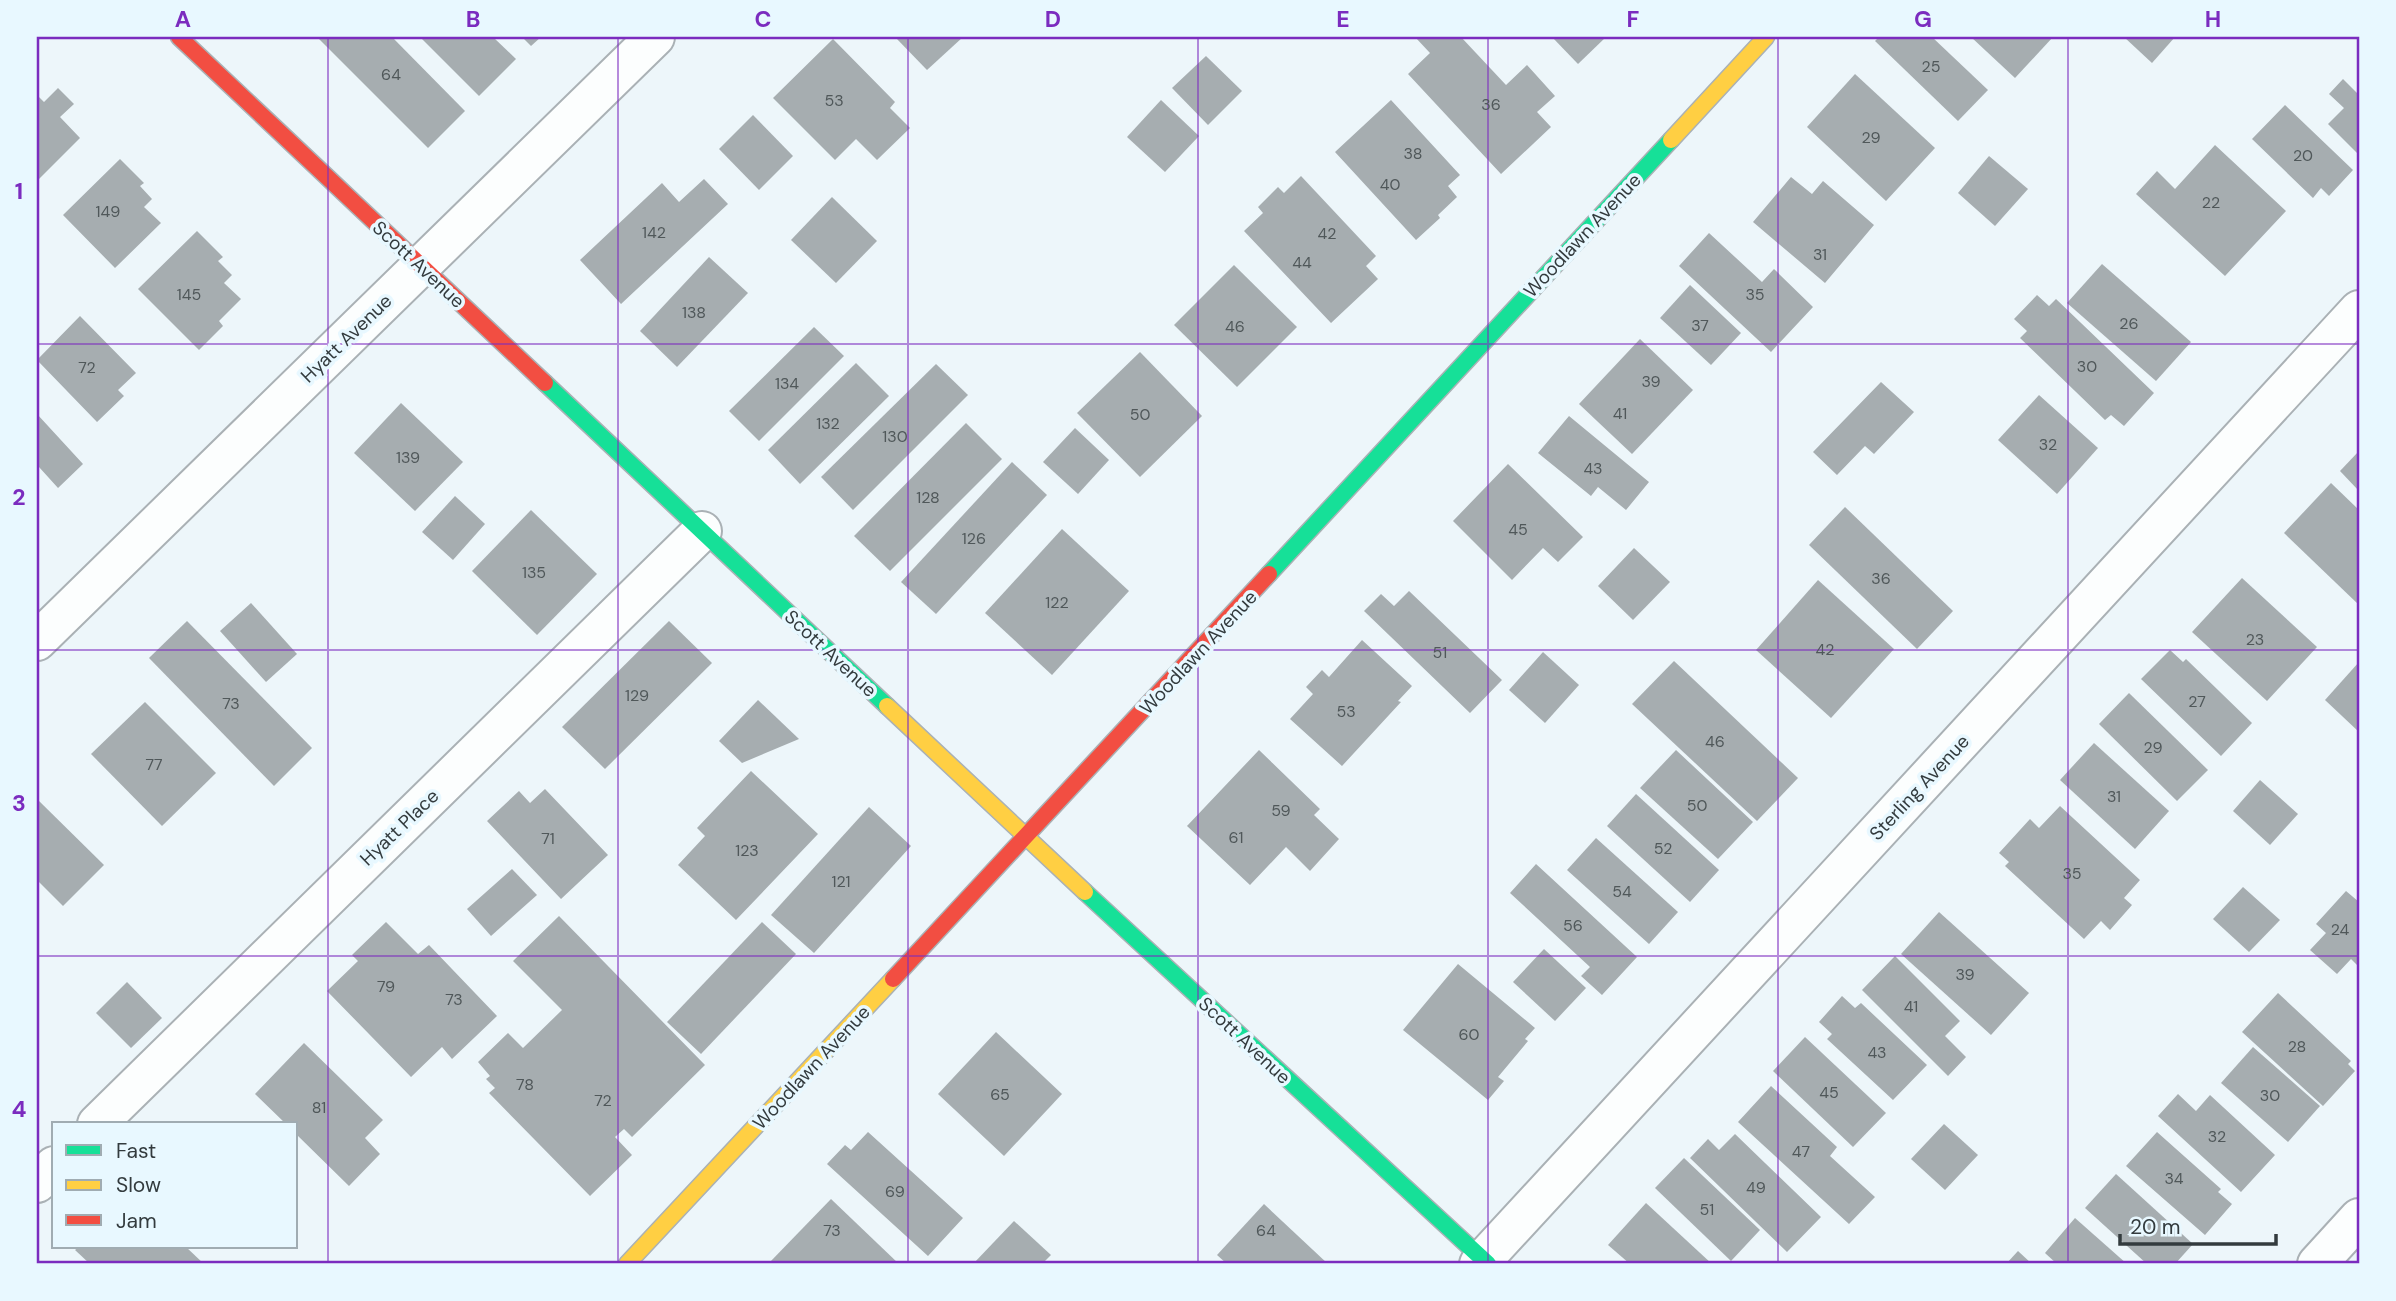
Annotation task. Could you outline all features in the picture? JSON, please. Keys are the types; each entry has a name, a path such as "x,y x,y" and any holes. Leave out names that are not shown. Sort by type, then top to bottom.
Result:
{"street":[{"name":"Scott Avenue","path":"179,37 1026,837 1483,1263"},
{"name":"Hyatt Avenue","path":"37,641 655,37"},
{"name":"Woodlawn Avenue","path":"627,1264 1766,37"},
{"name":"Sterling Avenue","path":"1483,1263 2359,310"},
{"name":"Hyatt Place","path":"99,1122 702,531"},
{"path":"37,1183 52,1168"},
{"path":"2317,1264 2359,1218"}],"building":[{"path":"317,37 392,37 465,111 428,148"},
{"path":"420,37 493,37 516,59 479,96"},
{"path":"522,37 541,37 531,46"},
{"path":"895,37 963,37 927,70"},
{"path":"1415,37 1461,37 1506,85 1527,65 1555,96 1537,112 1551,127 1501,174 1408,74 1430,53"},
{"path":"1552,37 1606,37 1578,64"},
{"path":"1879,37 1932,37 1988,90 1958,121 1875,41"},
{"path":"1971,37 2053,37 2015,78"},
{"path":"2124,37 2175,37 2152,63"},
{"path":"833,39 895,102 890,108 910,128 877,160 856,139 835,160 773,98"},
{"path":"1206,56 1242,91 1208,125 1172,88"},
{"path":"1855,74 1935,148 1886,201 1807,127"},
{"path":"2343,79 2359,95 2359,155 2328,124 2344,108 2329,94"},
{"path":"58,88 74,104 60,117 80,138 37,181 37,95 44,102"},
{"path":"1161,100 1199,136 1165,172 1127,137"},
{"path":"1391,100 1460,175 1448,186 1457,197 1438,215 1440,218 1416,240 1335,152"},
{"path":"2285,105 2353,170 2329,196 2321,188 2313,198 2252,139"},
{"path":"753,115 793,156 759,190 719,149"},
{"path":"2215,145 2286,211 2225,276 2136,194 2157,171 2175,189"},
{"path":"1989,156 2028,189 1995,226 1958,193"},
{"path":"120,159 144,183 140,186 152,199 144,207 161,223 115,268 63,215"},
{"path":"1301,176 1376,256 1366,266 1378,279 1331,323 1244,231 1263,213 1258,207 1278,187 1284,193"},
{"path":"1791,177 1812,194 1823,181 1874,225 1825,283 1753,222"},
{"path":"704,179 728,204 621,304 580,260 662,183 679,202"},
{"path":"832,197 877,241 836,283 791,240"},
{"path":"197,231 223,257 218,261 232,275 224,283 241,299 219,321 223,326 199,350 138,289"},
{"path":"1709,233 1762,282 1774,269 1813,307 1771,352 1679,266"},
{"path":"709,257 748,293 677,367 640,331"},
{"path":"2102,264 2191,342 2156,381 2067,303"},
{"path":"1234,265 1297,327 1237,387 1174,325"},
{"path":"1690,285 1741,333 1711,365 1660,318"},
{"path":"2037,295 2049,306 2056,299 2154,393 2124,426 2111,415 2105,420 2020,338 2027,331 2014,319"},
{"path":"80,316 136,373 118,390 124,396 97,422 37,360"},
{"path":"814,327 844,356 759,441 729,411"},
{"path":"1640,339 1693,390 1632,454 1579,404"},
{"path":"1140,352 1202,416 1140,477 1077,413"},
{"path":"856,363 889,396 800,484 768,450"},
{"path":"936,364 968,395 853,510 821,477"},
{"path":"1881,382 1914,412 1874,454 1865,446 1837,475 1813,452"},
{"path":"2039,395 2098,448 2057,494 1998,440"},
{"path":"401,403 463,462 415,511 354,453"},
{"path":"37,414 83,464 58,488 39,467 37,470"},
{"path":"1569,416 1649,482 1626,510 1598,487 1591,496 1538,453"},
{"path":"966,423 1002,459 890,571 854,536"},
{"path":"1075,428 1109,460 1078,494 1043,462"},
{"path":"2359,451 2359,491 2340,471"},
{"path":"1012,462 1047,495 936,614 901,582"},
{"path":"1508,464 1583,537 1558,562 1543,548 1512,580 1453,521"},
{"path":"2331,483 2359,510 2359,605 2284,533"},
{"path":"455,496 485,524 453,560 422,532"},
{"path":"1845,507 1953,611 1917,649 1809,545"},
{"path":"531,510 597,574 537,635 472,571"},
{"path":"1062,529 1129,591 1052,675 985,613"},
{"path":"1634,548 1670,582 1633,620 1598,586"},
{"path":"2242,578 2317,647 2267,701 2192,632"},
{"path":"1818,580 1894,649 1831,718 1756,650"},
{"path":"1409,591 1502,680 1470,713 1364,611 1381,594 1394,606"},
{"path":"251,603 297,654 266,682 220,631"},
{"path":"187,621 312,748 274,786 149,658"},
{"path":"669,621 712,663 605,769 562,727"},
{"path":"1362,640 1412,686 1398,701 1401,702 1342,766 1290,719 1313,694 1306,687 1322,670 1329,677"},
{"path":"2170,650 2183,662 2186,659 2252,723 2221,756 2141,679"},
{"path":"1543,652 1579,685 1545,723 1509,690"},
{"path":"1674,661 1798,778 1757,821 1632,704"},
{"path":"2359,662 2359,732 2325,700"},
{"path":"2129,693 2208,770 2177,801 2099,724"},
{"path":"758,700 799,739 742,763 719,741"},
{"path":"145,702 216,773 162,826 91,754"},
{"path":"2094,743 2169,811 2135,849 2060,780"},
{"path":"1259,750 1320,809 1314,815 1339,839 1310,871 1286,847 1250,885 1187,826"},
{"path":"1676,750 1753,822 1718,859 1640,788"},
{"path":"751,771 818,834 736,920 678,865 705,836 697,828"},
{"path":"2260,780 2298,814 2270,845 2233,811"},
{"path":"545,789 608,855 561,899 487,821 519,791 530,803"},
{"path":"1636,794 1719,870 1690,902 1607,826"},
{"path":"37,799 104,865 63,906 37,880"},
{"path":"2060,806 2140,880 2124,898 2132,905 2110,930 2101,921 2084,939 2005,866 2009,862 1999,853 2030,819 2039,828"},
{"path":"869,807 911,846 814,953 771,915"},
{"path":"1596,838 1678,912 1649,944 1567,870"},
{"path":"1536,864 1637,957 1602,995 1581,976 1590,967 1510,893"},
{"path":"512,869 537,895 491,936 467,909"},
{"path":"2243,887 2280,920 2249,952 2213,919"},
{"path":"2346,891 2359,902 2359,967 2351,959 2337,974 2310,950 2326,933 2316,924"},
{"path":"1939,912 2029,993 1991,1035 1901,954"},
{"path":"559,916 705,1065 632,1137 624,1129 615,1137 632,1155 590,1196 489,1093 495,1088 486,1079 490,1076 478,1062 508,1033 523,1048 562,1010 513,961"},
{"path":"386,922 418,954 429,945 497,1016 452,1059 442,1047 411,1077 327,991 358,961 352,955"},
{"path":"762,922 796,954 701,1054 667,1022"},
{"path":"1544,949 1586,988 1555,1021 1513,982"},
{"path":"1895,956 1960,1021 1945,1036 1966,1057 1948,1076 1862,990"},
{"path":"1458,964 1535,1028 1525,1039 1528,1041 1498,1077 1504,1081 1488,1100 1403,1030"},
{"path":"127,982 162,1018 131,1048 96,1013"},
{"path":"2278,993 2351,1061 2348,1064 2355,1071 2323,1106 2242,1032"},
{"path":"1842,996 1855,1008 1861,1003 1927,1065 1893,1100 1827,1039 1832,1034 1819,1022"},
{"path":"996,1032 1062,1094 1004,1156 938,1094"},
{"path":"1805,1037 1886,1113 1853,1147 1773,1071"},
{"path":"304,1043 383,1120 365,1138 380,1154 349,1186 298,1136 298,1122 284,1122 255,1094"},
{"path":"2253,1047 2320,1106 2288,1142 2221,1083"},
{"path":"1771,1086 1837,1147 1830,1156 1875,1197 1849,1224 1738,1122"},
{"path":"2178,1094 2196,1111 2210,1095 2275,1155 2241,1192 2158,1116"},
{"path":"1944,1124 1978,1155 1945,1190 1911,1159"},
{"path":"868,1132 963,1218 928,1256 827,1164 845,1145 851,1150"},
{"path":"2157,1132 2221,1189 2218,1192 2232,1204 2205,1235 2126,1166"},
{"path":"1735,1134 1821,1217 1787,1252 1690,1158 1708,1139 1719,1150"},
{"path":"1684,1158 1760,1230 1731,1261 1655,1188"},
{"path":"2116,1174 2193,1244 2175,1264 2147,1264 2085,1208"},
{"path":"831,1199 899,1264 770,1262"},
{"path":"1646,1203 1712,1264 1630,1264 1608,1245"},
{"path":"1264,1204 1328,1264 1227,1264 1217,1255"},
{"path":"2075,1218 2127,1264 2057,1264 2045,1253"},
{"path":"1014,1221 1051,1255 1042,1264 973,1264"},
{"path":"187,1248 204,1264 90,1264 75,1250"},
{"path":"2018,1251 2032,1264 2006,1264"}],"traffic: fast":[{"path":"1269,574 1671,140"},
{"path":"545,383 887,706"},
{"path":"1085,892 1488,1264"}],"traffic: slow":[{"path":"1671,140 1766,37"},
{"path":"887,706 1085,892"},
{"path":"627,1264 893,979"}],"traffic: jam":[{"path":"179,37 545,383"},
{"path":"893,979 1269,574"}]}
